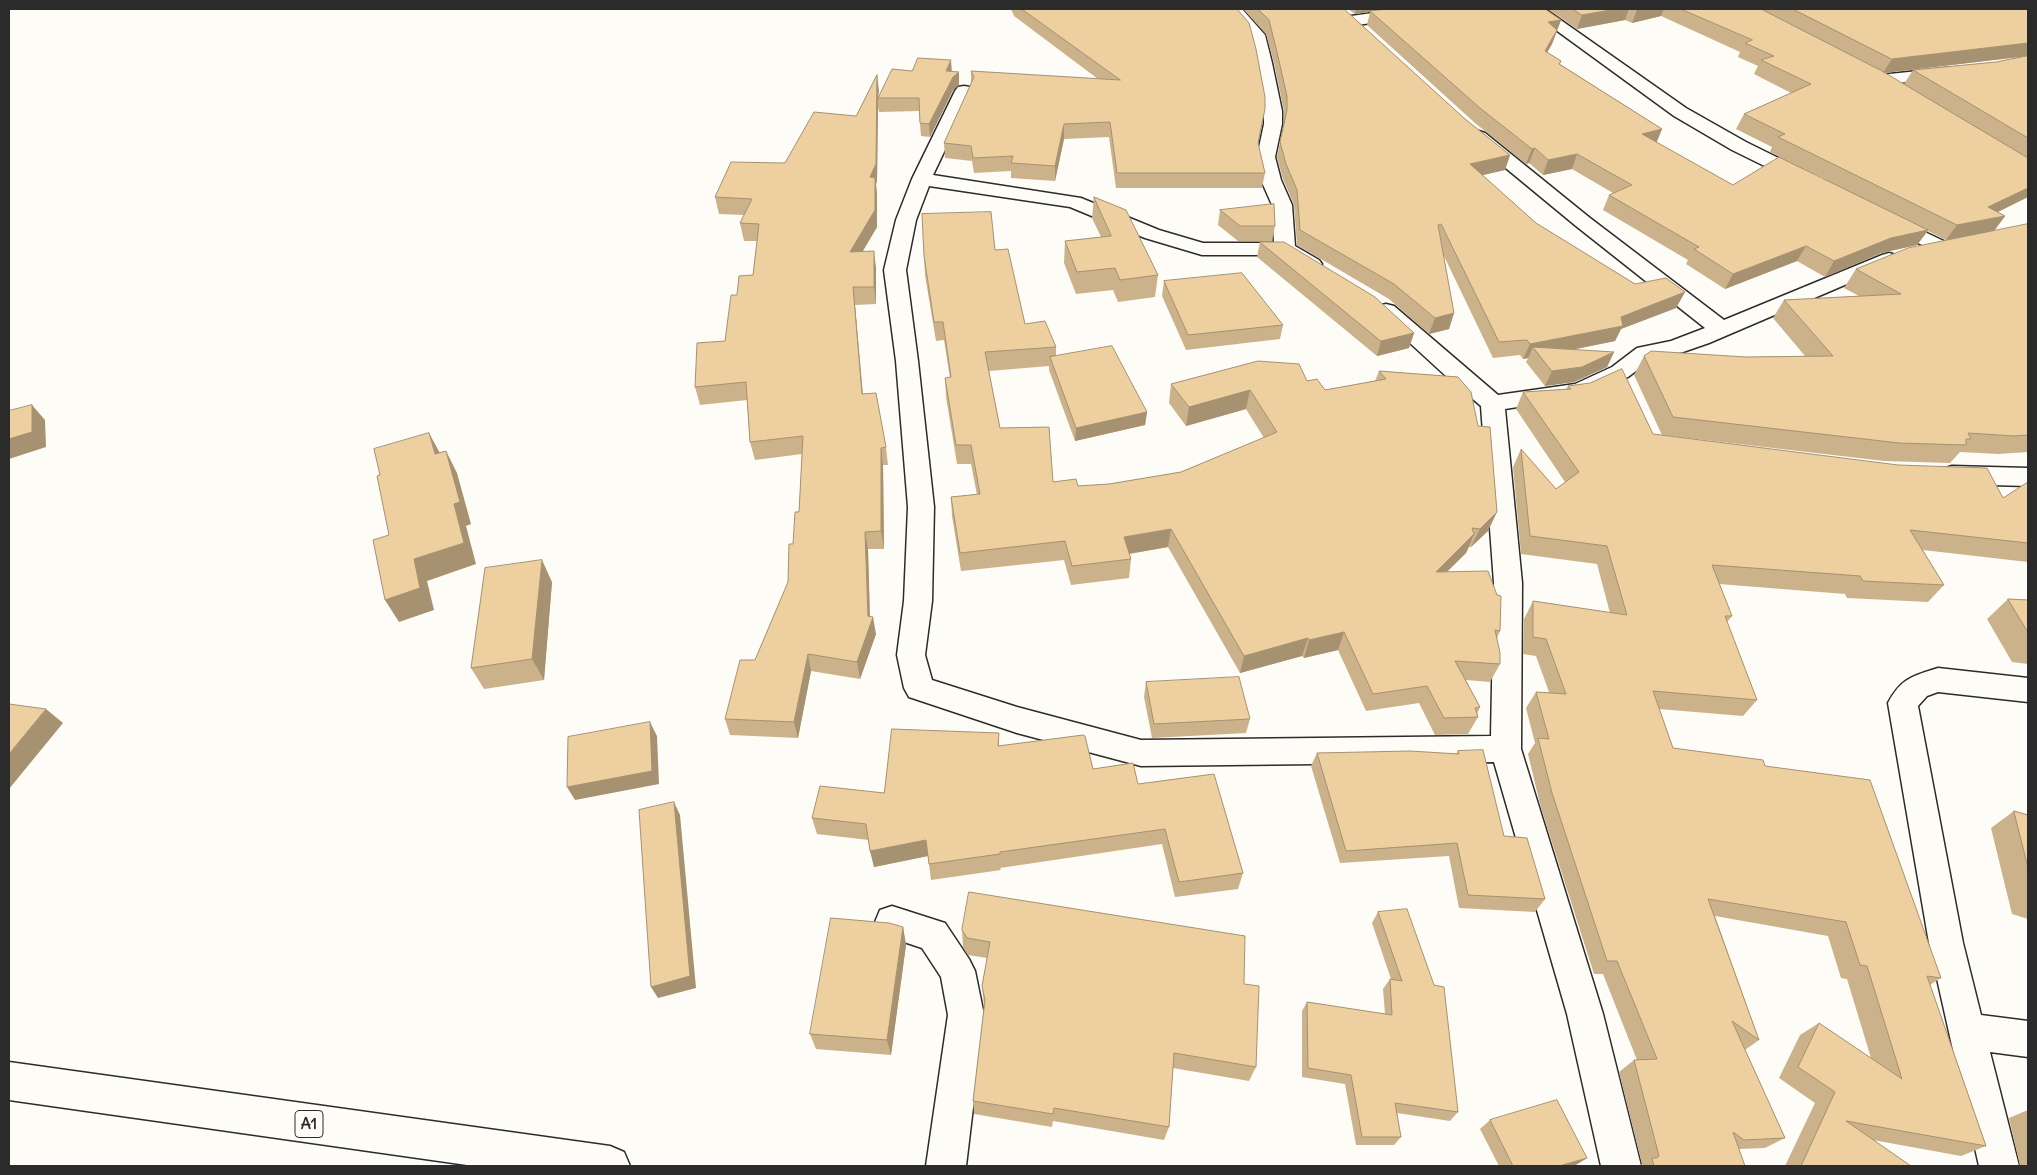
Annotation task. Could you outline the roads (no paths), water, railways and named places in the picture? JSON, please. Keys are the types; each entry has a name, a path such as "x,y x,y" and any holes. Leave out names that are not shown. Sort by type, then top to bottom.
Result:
{"main road":[{"path":"1234,9 1257,35 1264,63 1273,111 1273,124 1266,158 1271,180 1282,205 1285,249"},
{"path":"1344,15 1431,9"},
{"path":"1535,9 1680,112 1739,146 1819,186"},
{"path":"1344,15 1366,35"},
{"path":"1862,71 1905,94"},
{"path":"1880,80 1967,71"},
{"path":"964,90 922,179 906,220 895,270 907,361 921,507 918,602 911,655 919,688 1017,720 1142,753 1506,749"},
{"path":"1468,128 1583,222 1721,330"},
{"path":"922,179 1018,192 1074,202 1152,234 1202,249 1285,249 1333,277"},
{"path":"1364,296 1380,306 1455,372 1493,402 1580,392 1624,381 1645,353 1675,347 1721,330 1889,259 1953,246 1872,213"},
{"path":"1493,402 1508,583 1506,749 1585,1014 1621,1166"},
{"path":"1932,474 2028,477"},
{"path":"1999,1166 1946,943 1903,703 1918,687 1938,680 2028,690"},
{"path":"892,922 933,935 957,971 966,1015 946,1166"},
{"path":"1967,1031 2028,1039"},
{"name":"A1","path":"9,1081 610,1166"}]}
